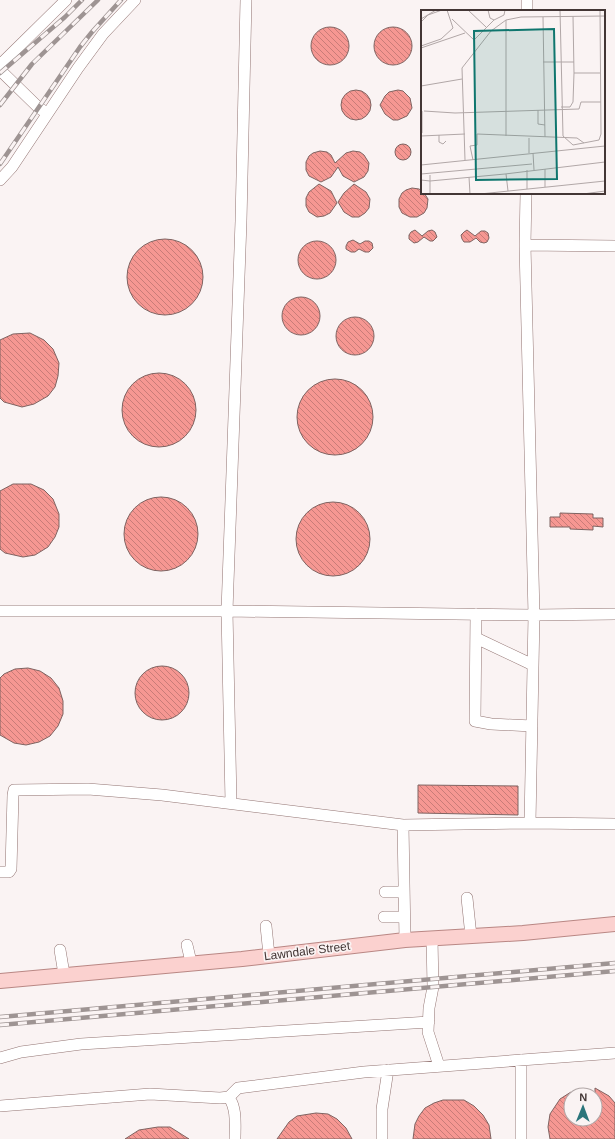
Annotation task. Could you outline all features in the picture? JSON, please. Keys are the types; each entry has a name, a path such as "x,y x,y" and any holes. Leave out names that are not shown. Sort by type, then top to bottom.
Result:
{"main road":[{"name":"Lawndale Street","path":"0,980 269,955 404,940 522,933 615,924"}],"lane":[{"path":"0,65 66,0"},
{"path":"0,180 12,167 47,113 103,34 135,0"},
{"path":"230,802 227,611 241,221 246,0"},
{"path":"0,70 34,103 47,113"},
{"path":"526,194 525,245 534,614 530,823"},
{"path":"525,245 615,246"},
{"path":"0,611 615,614"},
{"path":"476,614 475,721 491,724 532,726"},
{"path":"476,638 533,665"},
{"path":"0,872 9,872 11,869 14,790 88,789 162,795 230,802 403,825 530,823 615,824"},
{"path":"403,825 404,940"},
{"path":"385,892 404,892"},
{"path":"467,898 471,936"},
{"path":"384,917 404,917"},
{"path":"266,926 269,955"},
{"path":"432,938 433,987 429,1008 428,1032 439,1066"},
{"path":"187,945 190,962"},
{"path":"60,950 64,974"},
{"path":"0,1058 21,1052 81,1044 429,1022"},
{"path":"0,1106 150,1094 220,1098 229,1097 238,1088 388,1070 615,1053"},
{"path":"520,1139 521,1060"},
{"path":"382,1139 382,1109 388,1070"},
{"path":"229,1097 234,1104 236,1118 235,1139"}],"building":[{"path":"330,27 340,30 346,36 349,46 346,56 340,62 330,65 320,62 314,56 311,46 314,36 320,30"},
{"path":"393,27 403,30 409,36 412,46 409,56 403,62 393,65 383,62 377,56 374,46 377,36 383,30"},
{"path":"356,90 367,94 371,105 367,116 356,120 345,116 341,105 345,94"},
{"path":"398,90 403,91 410,98 412,108 407,116 398,120 393,120 385,114 380,105 389,92"},
{"path":"403,144 410,149 411,152 406,159 403,160 396,155 395,152 400,145"},
{"path":"320,151 327,152 331,155 335,163 346,153 353,151 360,152 369,163 368,171 364,177 354,182 343,176 338,167 331,177 321,182 309,176 306,170 306,162 309,156"},
{"path":"319,184 331,191 337,203 330,213 317,217 309,212 306,206 306,198 309,192"},
{"path":"354,184 366,192 370,199 369,208 359,217 352,217 344,212 338,202 344,193"},
{"path":"412,188 419,189 421,190 421,194 425,194 428,199 427,208 424,213 417,217 410,217 402,213 399,207 399,199 402,193"},
{"path":"415,230 422,236 428,231 432,230 435,232 437,237 433,241 430,241 424,237 418,242 414,243 409,239 409,235"},
{"path":"467,230 475,236 481,231 485,231 488,233 489,238 487,242 484,243 480,242 476,238 470,242 464,242 461,235"},
{"path":"158,239 172,239 186,245 197,256 203,270 203,284 200,292 192,304 186,309 172,315 158,315 144,309 133,298 127,284 127,270 133,256 144,245"},
{"path":"353,240 360,244 365,241 369,241 372,243 373,248 369,252 359,249 355,252 351,252 346,249 346,246 348,242"},
{"path":"317,241 327,244 333,250 336,260 333,270 327,276 317,279 307,276 301,270 298,260 301,250 307,244"},
{"path":"301,297 311,300 317,306 320,316 317,326 311,332 301,335 291,332 285,326 282,316 285,306 291,300"},
{"path":"355,317 365,320 371,326 374,336 371,346 365,352 355,355 345,352 339,346 336,336 339,326 345,320"},
{"path":"30,333 44,340 53,349 59,363 58,376 55,387 48,396 34,404 22,407 4,402 0,398 0,340 13,334"},
{"path":"159,373 173,376 185,384 193,396 196,410 193,424 185,436 173,444 159,447 145,444 133,436 125,424 122,410 125,396 133,384 145,376"},
{"path":"328,379 342,379 356,385 367,396 373,410 373,424 370,432 362,444 356,449 342,455 328,455 314,449 303,438 297,424 297,410 303,396 314,385"},
{"path":"13,484 31,484 44,490 53,499 59,514 59,527 55,537 48,547 35,555 23,557 5,553 0,549 0,491"},
{"path":"161,497 175,500 187,508 195,520 198,534 195,548 187,560 175,568 161,571 147,568 135,560 127,548 124,534 127,520 135,508 147,500"},
{"path":"333,502 347,505 359,513 367,525 370,539 367,553 359,565 347,573 333,576 319,573 307,565 299,553 296,539 299,525 307,513 319,505"},
{"path":"560,513 593,514 593,518 603,518 603,527 593,526 593,530 570,529 570,527 550,527 550,517 560,517"},
{"path":"162,666 172,668 181,674 187,683 189,693 187,703 181,712 172,718 162,720 152,718 143,712 137,703 135,693 137,683 143,674 152,668"},
{"path":"28,668 40,671 51,678 59,688 63,701 63,714 58,726 50,736 39,742 26,745 14,743 0,735 0,678 4,674 15,669"},
{"path":"418,785 518,786 518,815 418,813"},
{"path":"603,1093 609,1096 615,1103 615,1139 550,1139 548,1127 550,1114 560,1099 563,1097 563,1127 603,1127"},
{"path":"443,1100 464,1100 474,1106 483,1115 489,1125 491,1139 413,1139 415,1124 425,1108"},
{"path":"316,1113 328,1114 337,1119 346,1128 352,1139 277,1139 289,1122 297,1116"},
{"path":"170,1127 189,1139 125,1139 139,1130"}],"railway":[{"path":"0,73 65,17 82,0"},
{"path":"0,105 32,64 98,0"},
{"path":"0,164 80,47 121,0"},
{"path":"0,1017 615,963"},
{"path":"0,1025 615,971"}]}
